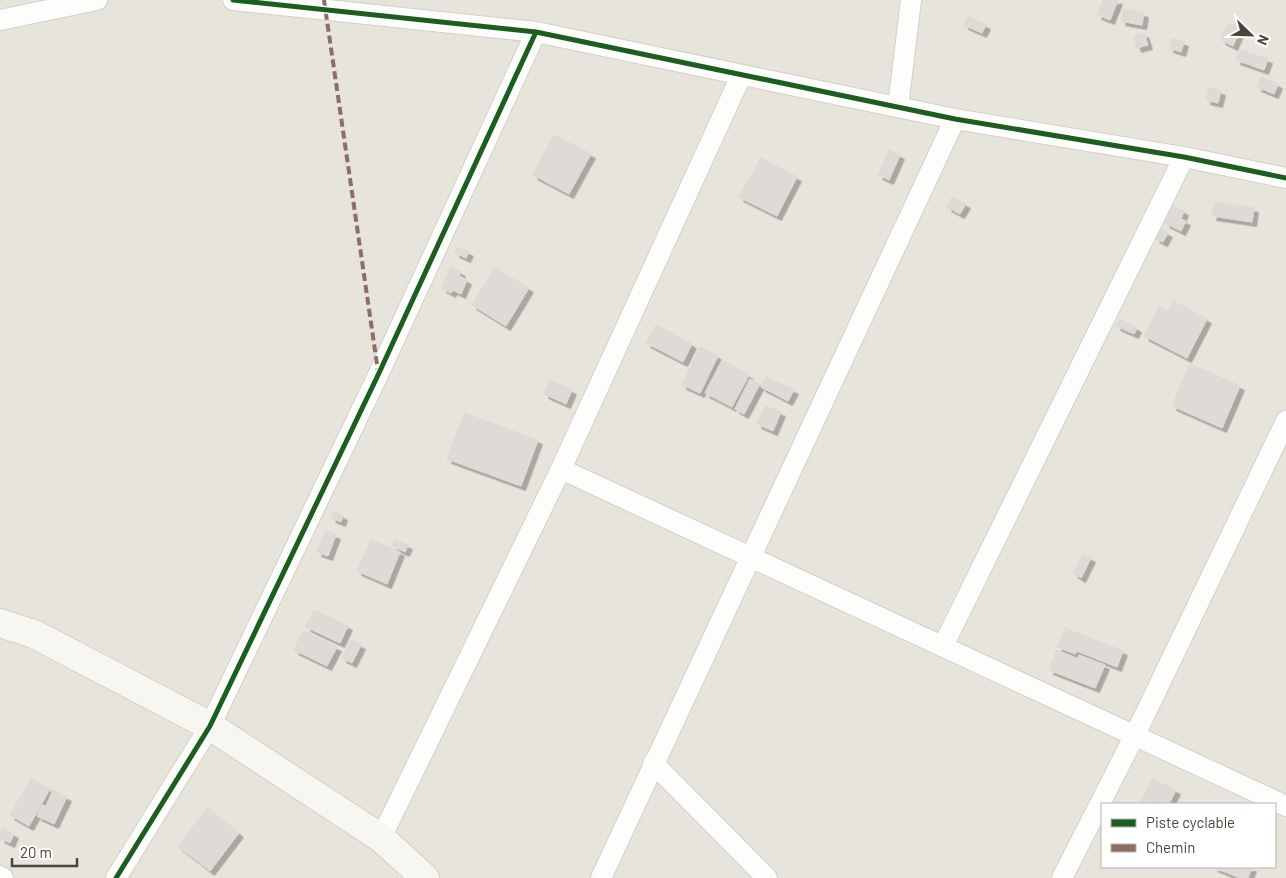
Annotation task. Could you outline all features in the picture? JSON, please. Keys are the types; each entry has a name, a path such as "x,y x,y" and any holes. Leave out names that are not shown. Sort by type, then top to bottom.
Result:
{"street":[{"path":"0,20 97,0"},
{"path":"233,0 536,32 955,119 1184,157 1286,178"},
{"path":"898,107 911,0"},
{"path":"116,878 210,726 367,398 536,32"},
{"path":"381,838 561,469 741,76"},
{"path":"601,878 955,119"},
{"path":"944,646 1184,157"},
{"path":"1062,878 1135,735 1286,421"},
{"path":"561,469 1286,806"},
{"path":"0,624 34,634 210,726 381,838 426,878"},
{"path":"653,763 768,878"}],"shaded area":[{"path":"0,0 1286,0 1286,878 0,878"}],"building":[{"path":"1103,0 1118,0 1110,20 1097,15"},
{"path":"1124,9 1144,13 1142,25 1121,21"},
{"path":"968,16 986,25 982,33 964,25"},
{"path":"1228,23 1241,28 1233,46 1221,40"},
{"path":"1144,33 1148,45 1137,48 1134,36"},
{"path":"1172,38 1184,42 1181,52 1169,48"},
{"path":"1240,50 1268,59 1264,70 1236,60"},
{"path":"1261,77 1278,84 1274,94 1257,87"},
{"path":"1209,88 1221,91 1218,103 1206,100"},
{"path":"554,135 591,154 569,194 533,175"},
{"path":"889,150 900,155 889,180 878,175"},
{"path":"761,158 797,177 777,216 739,197"},
{"path":"952,197 966,204 960,214 947,207"},
{"path":"1215,202 1254,208 1252,222 1212,216"},
{"path":"1173,206 1184,211 1181,219 1186,221 1181,231 1165,223"},
{"path":"1160,229 1168,233 1163,242 1155,238"},
{"path":"457,247 469,252 466,258 455,253"},
{"path":"451,267 461,272 459,276 467,280 461,294 453,290 451,293 442,288"},
{"path":"495,268 529,288 506,326 472,305"},
{"path":"1173,301 1207,319 1187,358 1144,336 1159,307 1168,311"},
{"path":"1120,319 1137,328 1134,334 1116,326"},
{"path":"656,325 692,344 683,362 646,343"},
{"path":"700,347 718,356 700,393 682,385"},
{"path":"722,360 749,375 732,407 705,393"},
{"path":"1190,364 1240,386 1222,428 1172,406"},
{"path":"766,377 794,390 788,401 761,387"},
{"path":"750,379 760,384 744,414 735,409"},
{"path":"550,380 572,390 566,404 544,394"},
{"path":"765,406 781,412 773,431 757,424"},
{"path":"464,413 538,440 521,486 447,459"},
{"path":"334,511 343,516 341,522 331,518"},
{"path":"325,531 336,535 328,556 317,552"},
{"path":"371,540 400,552 387,584 357,571"},
{"path":"395,540 408,545 405,552 392,546"},
{"path":"1083,554 1091,558 1081,578 1073,573"},
{"path":"314,610 348,626 340,643 306,627"},
{"path":"1065,628 1123,651 1117,667 1077,651 1075,654 1057,647"},
{"path":"303,631 337,647 327,666 294,650"},
{"path":"351,640 361,645 352,663 342,658"},
{"path":"1057,650 1078,659 1079,655 1105,665 1095,688 1049,670"},
{"path":"31,779 50,789 29,826 10,815"},
{"path":"1152,779 1176,790 1170,803 1161,803 1144,796"},
{"path":"53,790 67,797 54,824 37,816 42,805 46,806"},
{"path":"1144,796 1161,803 1140,803"},
{"path":"208,808 239,833 210,871 178,846"},
{"path":"3,828 14,834 10,843 0,838"},
{"path":"1215,868 1252,868 1248,878 1240,878"}],"marked path":[{"path":"324,0 378,371"}],"cycle path":[{"path":"233,0 536,32 955,119 1184,157 1286,178"},
{"path":"116,878 210,726 379,373 536,32"}]}
